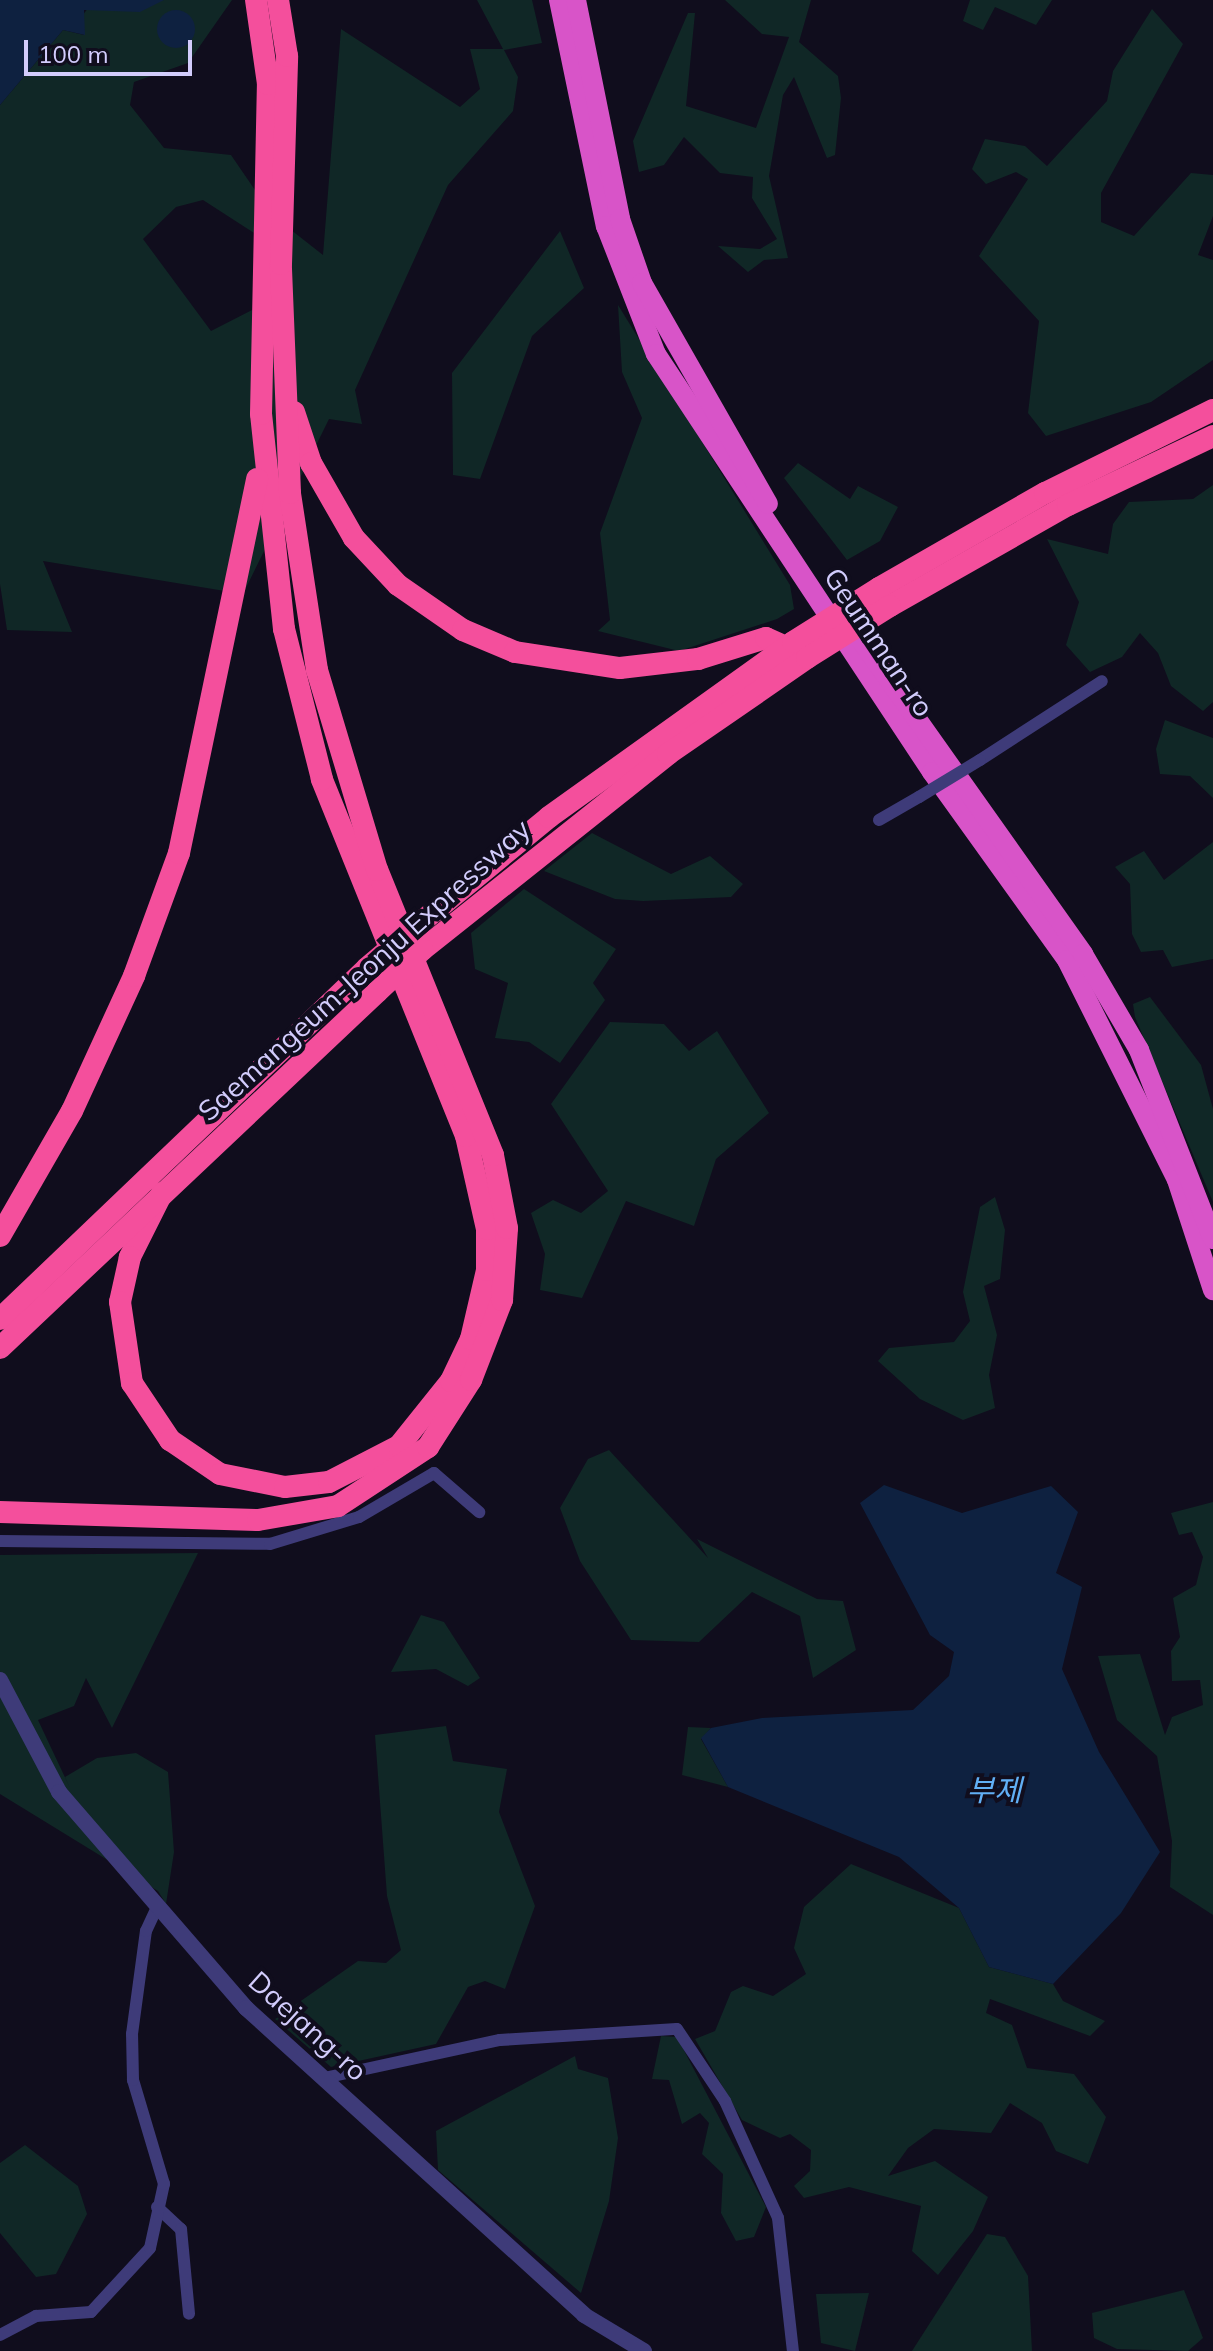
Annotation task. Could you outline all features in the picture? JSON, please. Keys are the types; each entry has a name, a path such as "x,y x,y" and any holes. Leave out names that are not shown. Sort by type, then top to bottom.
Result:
{"highway":[{"path":"0,1236 72,1111 134,976 179,853 243,564 261,414 268,84 256,0"},
{"path":"0,1512 258,1520 338,1506 428,1447 471,1380 502,1300 507,1228 493,1155 377,870 317,670 290,493 282,354 287,56 278,0"},
{"name":"Geumman-ro","path":"559,0 606,226 656,354 932,772 1067,960 1177,1180 1213,1290"},
{"name":"Geumman-ro","path":"576,0 620,219 669,341 815,576 1083,954 1139,1050 1213,1239"},
{"path":"282,354 295,416 332,507 398,585 463,630 515,652 604,667 698,659 766,638 795,649"},
{"name":"Saemangeum-Jeonju Expressway","path":"0,1319 367,968 549,817 795,649 885,597 1045,493 1213,410"},
{"path":"162,1193 130,1257 120,1302 132,1383 170,1440 220,1474 285,1487 329,1482 399,1446 444,1392 471,1339 487,1270 487,1229 466,1136 322,779 284,629 261,414"},
{"name":"Saemangeum-Jeonju Expressway","path":"885,597 1213,436"},
{"name":"Saemangeum-Jeonju Expressway","path":"0,1348 422,950 795,649"}],"street":[{"path":"879,820 980,760 1102,681"},
{"path":"0,1541 270,1544 359,1517 434,1473 479,1512"},
{"name":"Daejang-ro","path":"0,1680 59,1792 156,1910 246,2008 584,2315 644,2351"},
{"path":"1,2334 36,2316 91,2312 145,2260 164,2184 133,2080 132,2034 146,1931 156,1910"},
{"path":"324,2078 500,2040 677,2029 725,2101 778,2218 793,2351"},
{"path":"157,2207 181,2229 189,2314"}],"green space":[{"path":"164,0 232,0 188,63 134,82 130,105 164,148 231,155 272,215 323,255 341,29 460,107 480,89 470,49 503,49 477,0 532,0 542,43 504,50 518,77 513,111 448,185 355,390 362,424 329,419 243,594 43,561 72,632 7,630 0,584 0,105 63,30 84,35 80,19 88,8","holes":["203,200 265,240 256,308 211,331 143,239 176,207"]},
{"path":"725,0 811,0 799,42 838,76 841,98 835,155 827,158 794,77 783,95 769,176 788,258 764,260 748,272 718,246 760,249 777,239 752,198 753,177 720,173 684,137 664,165 639,172 633,141 688,13 695,13 686,106 756,128 789,37 762,34"},
{"path":"970,0 1052,0 1036,25 995,7 983,30 963,21"},
{"path":"1152,9 1183,44 1101,193 1101,222 1134,236 1191,173 1213,175 1213,216 1198,255 1213,260 1213,360 1151,402 1046,436 1028,413 1039,321 979,256 1028,179 1016,172 986,184 972,169 985,139 1025,146 1047,166 1107,101 1113,71"},
{"path":"560,231 584,288 532,336 480,479 453,475 452,373"},
{"path":"618,305 790,585 794,609 777,619 679,651 598,631 610,620 600,533 642,418 622,372"},
{"path":"798,463 850,499 858,486 898,507 880,541 847,560 784,478"},
{"path":"1213,485 1213,702 1203,711 1171,686 1158,653 1140,633 1122,657 1090,672 1066,645 1079,602 1047,539 1108,554 1113,524 1129,502 1193,499"},
{"path":"1165,720 1213,738 1213,798 1190,776 1160,774 1156,749"},
{"path":"592,833 671,874 710,856 743,884 731,897 643,901 615,899 544,871"},
{"path":"1213,842 1213,959 1172,967 1163,950 1141,952 1132,934 1130,884 1115,867 1144,851 1164,880"},
{"path":"524,889 616,949 593,983 605,1000 560,1063 529,1042 495,1038 508,983 475,969 471,933"},
{"path":"1150,997 1201,1065 1213,1109 1213,1202 1135,1017 1133,1004"},
{"path":"610,1022 664,1024 689,1051 717,1031 769,1113 716,1159 694,1226 626,1201 582,1298 540,1290 545,1254 531,1213 553,1200 581,1213 608,1191 551,1104"},
{"path":"995,1197 1005,1230 1000,1279 984,1286 997,1335 989,1375 995,1408 963,1420 920,1399 878,1361 889,1348 954,1342 970,1321 963,1292 980,1207"},
{"path":"609,1450 708,1558 697,1539 817,1599 843,1601 856,1650 813,1678 800,1616 752,1592 699,1642 631,1640 580,1561 560,1508 588,1459"},
{"path":"1213,1502 1213,1915 1170,1887 1172,1841 1157,1756 1117,1720 1098,1656 1140,1654 1165,1735 1172,1717 1203,1705 1200,1680 1172,1681 1171,1651 1180,1637 1173,1598 1196,1585 1203,1557 1192,1532 1179,1535 1171,1513"},
{"path":"198,1553 112,1728 86,1678 74,1706 38,1720 70,1788 65,1777 97,1758 136,1753 168,1772 174,1852 166,1904 158,1891 0,1794 0,1555"},
{"path":"421,1615 444,1622 480,1678 468,1686 436,1669 391,1672"},
{"path":"446,1726 453,1761 507,1769 499,1812 535,1906 505,1989 485,1981 468,1987 436,2044 331,2067 275,2019 358,1961 386,1963 401,1950 387,1896 375,1735"},
{"path":"688,1727 711,1728 701,1739 728,1787 682,1775"},
{"path":"851,1864 959,1908 989,1967 1053,1984 1063,2001 1105,2021 1090,2036 990,1999 986,2013 1012,2025 1027,2068 1074,2074 1106,2117 1088,2164 1056,2151 1042,2123 1010,2103 991,2133 934,2129 908,2148 888,2176 935,2161 988,2197 973,2231 938,2275 912,2251 921,2206 849,2187 804,2198 794,2186 810,2171 811,2150 790,2134 780,2138 742,2120 695,2039 715,2031 731,1992 743,1986 773,1996 806,1974 794,1948 804,1907"},
{"path":"661,2036 677,2037 766,2207 754,2237 736,2241 721,2213 723,2174 702,2154 709,2123 700,2113 682,2124 669,2080 652,2079"},
{"path":"575,2056 578,2069 608,2078 618,2138 609,2201 581,2293 438,2170 436,2131"},
{"path":"25,2145 78,2186 87,2214 56,2274 36,2277 0,2233 0,2163"},
{"path":"987,2234 1005,2237 1028,2276 1032,2351 912,2351"},
{"path":"1184,2290 1203,2338 1188,2351 1117,2349 1094,2338 1092,2313"},
{"path":"869,2293 855,2351 821,2343 816,2294"}],"water":[{"path":"0,0 164,0 140,12 84,10 85,35 63,30 0,105"},
{"path":"176,10 189,16 195,29 189,42 176,48 163,42 157,29 163,16"},
{"name":"부제","path":"884,1485 962,1513 1051,1486 1078,1512 1056,1573 1082,1587 1062,1669 1099,1752 1160,1852 1121,1913 1053,1984 989,1967 959,1908 899,1857 728,1787 701,1738 711,1728 762,1718 913,1710 949,1676 954,1652 930,1635 860,1503"}]}
